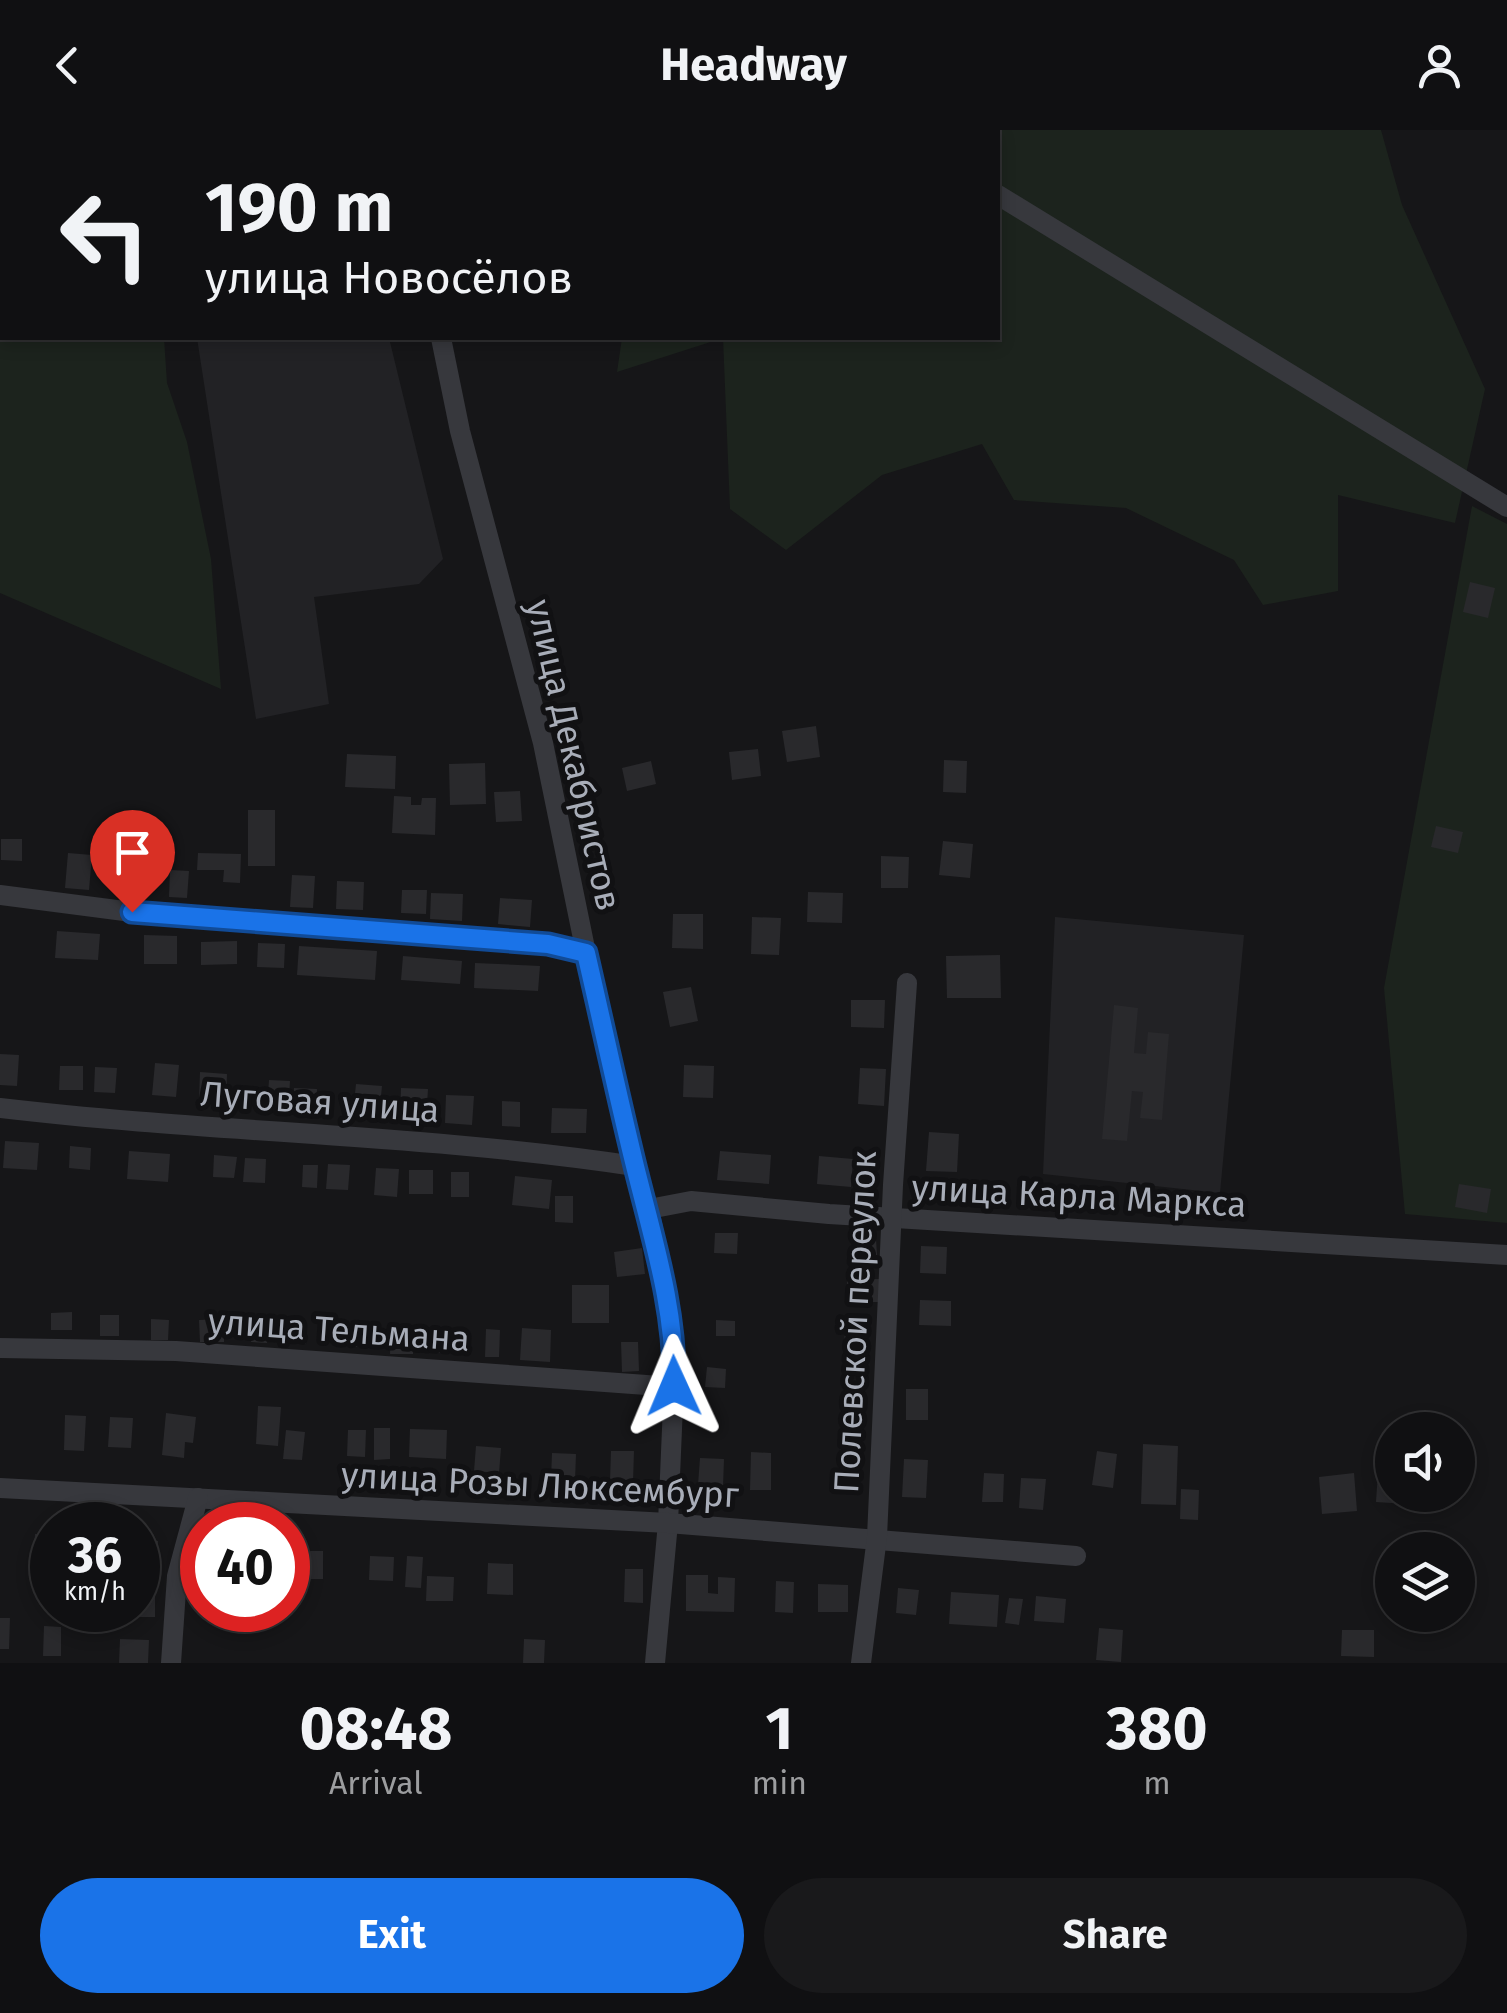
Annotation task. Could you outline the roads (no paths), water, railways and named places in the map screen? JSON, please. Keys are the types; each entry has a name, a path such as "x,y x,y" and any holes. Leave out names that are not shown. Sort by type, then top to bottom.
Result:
{"street":[{"path":"1000,195 1507,507"},
{"name":"улица Декабристов","path":"441,340 460,430 543,743 586,953 635,1166 649,1209 672,1322 674,1386 668,1523 654,1663"},
{"path":"0,895 132,912 548,944 586,953"},
{"name":"Полевской переулок","path":"861,1663 877,1538 907,983"},
{"name":"Луговая улица","path":"0,1108 104,1120 526,1150 635,1166"},
{"name":"улица Карла Маркса","path":"649,1209 692,1201 829,1214 1507,1255"},
{"name":"улица Тельмана","path":"0,1348 176,1350 674,1386"},
{"name":"улица Розы Люксембург","path":"0,1488 668,1523 1076,1556"},
{"path":"171,1663 177,1576 198,1498"}]}
